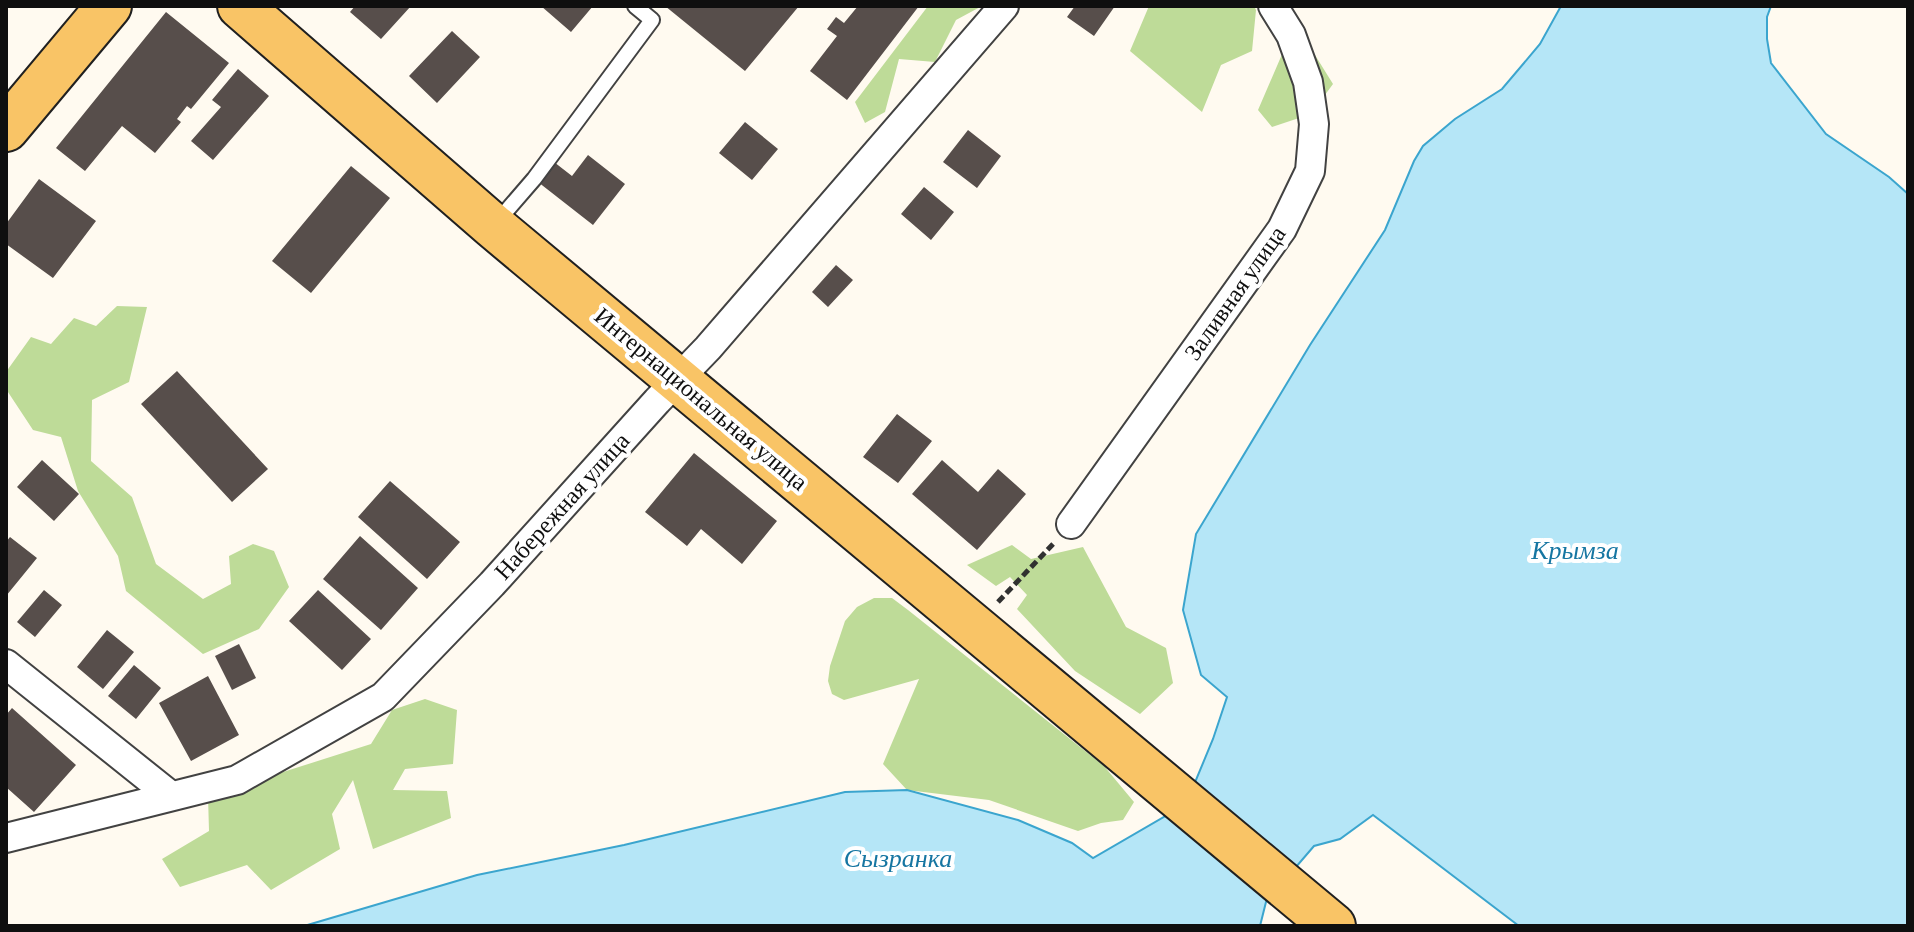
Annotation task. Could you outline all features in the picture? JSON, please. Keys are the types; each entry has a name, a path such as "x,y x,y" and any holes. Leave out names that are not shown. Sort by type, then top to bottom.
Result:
{"main road":[{"path":"6,129 109,6"},
{"name":"Интернациональная улица","path":"240,6 493,226 1333,926"}],"street":[{"name":"Набережная улица","path":"6,838 237,780 383,697 492,584 708,348 1004,6"},
{"name":"Заливная улица","path":"1071,524 1282,229 1310,171 1314,124 1308,82 1291,35 1273,6"},
{"path":"6,664 171,796"}],"lane":[{"path":"493,226 534,179 652,20 635,6"}],"path":[{"path":"997,603 1071,524"}],"green space":[{"path":"928,6 982,6 956,20 935,62 899,59 885,112 865,123 855,102"},
{"path":"1149,6 1254,6 1256,10 1252,51 1221,65 1202,112 1130,51"},
{"path":"1310,47 1333,84 1311,114 1272,127 1258,110 1283,52"},
{"path":"117,306 147,307 129,382 92,400 91,461 132,497 156,564 203,599 231,584 229,556 253,544 274,551 289,587 259,629 203,654 126,591 118,556 78,491 61,437 33,430 6,389 6,372 31,337 51,344 74,318 96,326"},
{"path":"1012,545 1031,559 1083,547 1126,627 1166,648 1173,683 1140,714 1075,671 1017,609 1027,595 1010,577 996,586 967,565"},
{"path":"874,598 892,598 1104,766 1134,802 1123,820 1078,831 989,800 907,790 883,764 919,679 844,700 832,694 828,681 845,621 857,607"},
{"path":"425,699 457,710 453,764 405,769 393,790 447,791 451,818 373,849 353,780 332,814 340,849 271,890 247,865 180,887 162,859 209,831 208,796 371,744 392,710"}],"water":[{"name":"Крымза","path":"1561,6 1771,6 1767,17 1767,39 1771,63 1826,134 1889,177 1908,194 1908,926 1519,926 1373,815 1340,839 1314,846 1266,902 1260,926 304,926 477,875 624,845 845,792 907,790 1018,820 1072,843 1093,858 1186,804 1227,697 1201,675 1183,610 1196,534 1310,345 1385,230 1423,146 1455,119 1502,89 1540,44"}],"building":[{"path":"355,6 411,6 381,39 350,12"},
{"path":"541,6 593,6 571,32"},
{"path":"665,6 799,6 745,71"},
{"path":"858,6 919,6 847,100 810,71 837,36 827,29 836,17 844,23"},
{"path":"1075,6 1115,6 1094,36 1067,17"},
{"path":"166,12 229,63 191,109 187,106 177,119 181,122 155,153 122,126 85,171 56,148"},
{"path":"452,31 480,57 437,103 409,76"},
{"path":"238,69 269,96 213,160 191,141 221,107 212,100"},
{"path":"745,122 778,149 752,180 719,153"},
{"path":"968,130 1001,156 977,188 943,162"},
{"path":"588,155 625,184 593,225 538,182 554,162 572,176"},
{"path":"351,166 390,198 311,293 272,261"},
{"path":"39,179 96,221 53,278 6,244 6,224"},
{"path":"924,187 954,212 931,240 901,214"},
{"path":"836,265 853,280 828,307 812,292"},
{"path":"177,371 268,469 232,502 141,404"},
{"path":"897,414 932,441 898,483 863,457"},
{"path":"694,453 777,521 742,564 701,529 687,546 645,512"},
{"path":"42,460 79,494 54,521 17,487"},
{"path":"942,460 978,492 998,469 1026,494 977,550 912,494"},
{"path":"390,481 460,542 427,579 358,517"},
{"path":"360,536 418,588 381,630 323,579"},
{"path":"10,537 37,558 6,596 6,542"},
{"path":"44,590 62,605 35,637 17,622"},
{"path":"318,590 371,639 342,670 289,621"},
{"path":"107,630 134,652 103,689 77,667"},
{"path":"239,644 256,678 232,690 215,656"},
{"path":"134,665 161,688 136,719 108,696"},
{"path":"208,676 239,735 191,761 159,703"},
{"path":"12,708 76,765 34,812 6,787 6,715"}],"water label":[{"name":"Сызранка","path":"898,858"}]}
